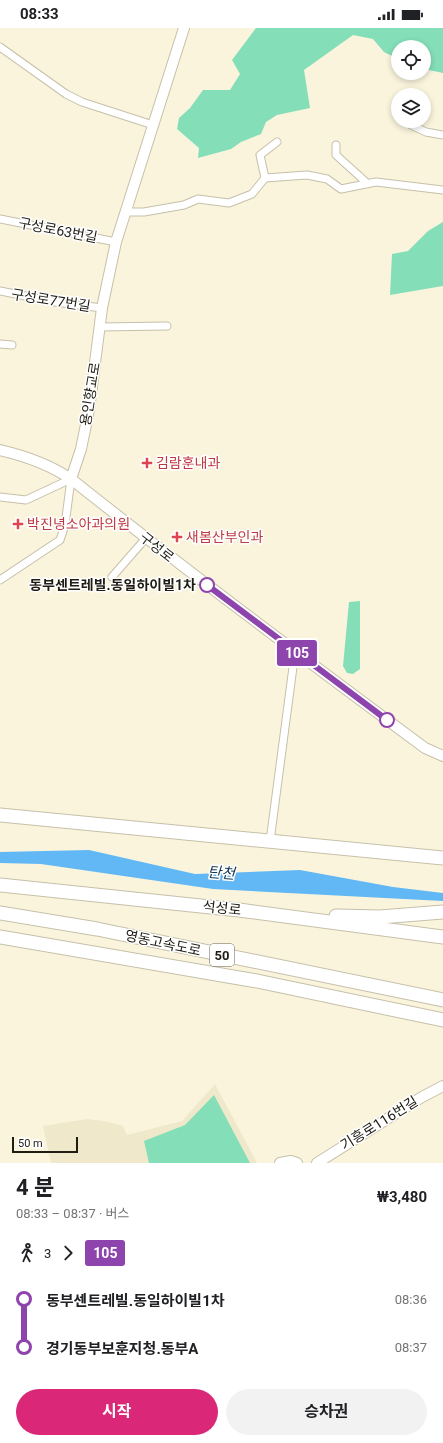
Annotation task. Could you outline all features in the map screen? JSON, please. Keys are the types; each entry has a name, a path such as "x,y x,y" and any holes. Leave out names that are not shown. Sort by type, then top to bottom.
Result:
{"highway":[{"path":"0,815 443,858"},
{"name":"석성로","path":"0,885 239,910 443,936"},
{"path":"239,910 283,908 334,916 380,918 443,912"},
{"name":"영동고속도로","path":"0,913 97,929 443,1000"},
{"name":"영동고속도로","path":"0,937 256,981 443,1020"}],"street":[{"name":"용인향교로","path":"71,479 81,449 89,410 102,308 116,242 184,28"},
{"path":"0,47 66,94 82,102 153,125"},
{"path":"416,128 426,132 443,135"},
{"path":"265,178 260,155 277,142"},
{"path":"336,145 336,155 367,183"},
{"path":"125,212 144,212 184,205 198,199 229,203 252,194 265,178 307,175 328,179 341,189 367,183 408,184 443,190"},
{"name":"구성로63번길","path":"0,219 116,242"},
{"name":"구성로77번길","path":"0,291 55,302 102,308"},
{"path":"99,327 167,326"},
{"path":"0,344 12,345"},
{"name":"구성로","path":"0,450 42,462 71,479 295,652 425,748 443,756"},
{"path":"0,497 26,500 71,479"},
{"path":"0,580 60,540 65,525 71,479"},
{"path":"112,577 146,538"},
{"path":"270,841 295,652"},
{"name":"기흥로116번길","path":"317,1163 422,1096 443,1086"},
{"path":"280,1163 291,1161 297,1163"}],"shaded area":[{"path":"215,1084 257,1163 51,1163 43,1126 87,1119 104,1121 123,1126 127,1135 182,1121"}],"green space":[{"path":"256,28 443,28 443,73 431,70 431,40 391,40 391,56 384,52 373,39 353,35 304,70 310,108 277,115 266,122 261,134 241,142 231,149 198,158 199,148 177,129 179,118 190,108 203,90 230,90 240,74 232,60"},
{"path":"443,222 443,286 390,295 392,254 408,251 428,231"},
{"path":"360,601 360,669 353,674 347,673 343,666 349,602"},
{"path":"214,1095 250,1163 149,1163 144,1141 185,1125"}],"water":[{"name":"탄천","path":"89,850 195,874 300,870 393,887 443,893 443,901 213,889 41,864 0,863 0,852"}],"bus line":[{"name":"105","path":"207,585 387,720"}],"place":[{"name":"김람훈내과","path":"147,463"},
{"name":"박진녕소아과의원","path":"18,524"},
{"name":"새봄산부인과","path":"177,537"},
{"name":"동부센트레빌.동일하이빌1차","path":"207,585"}]}
